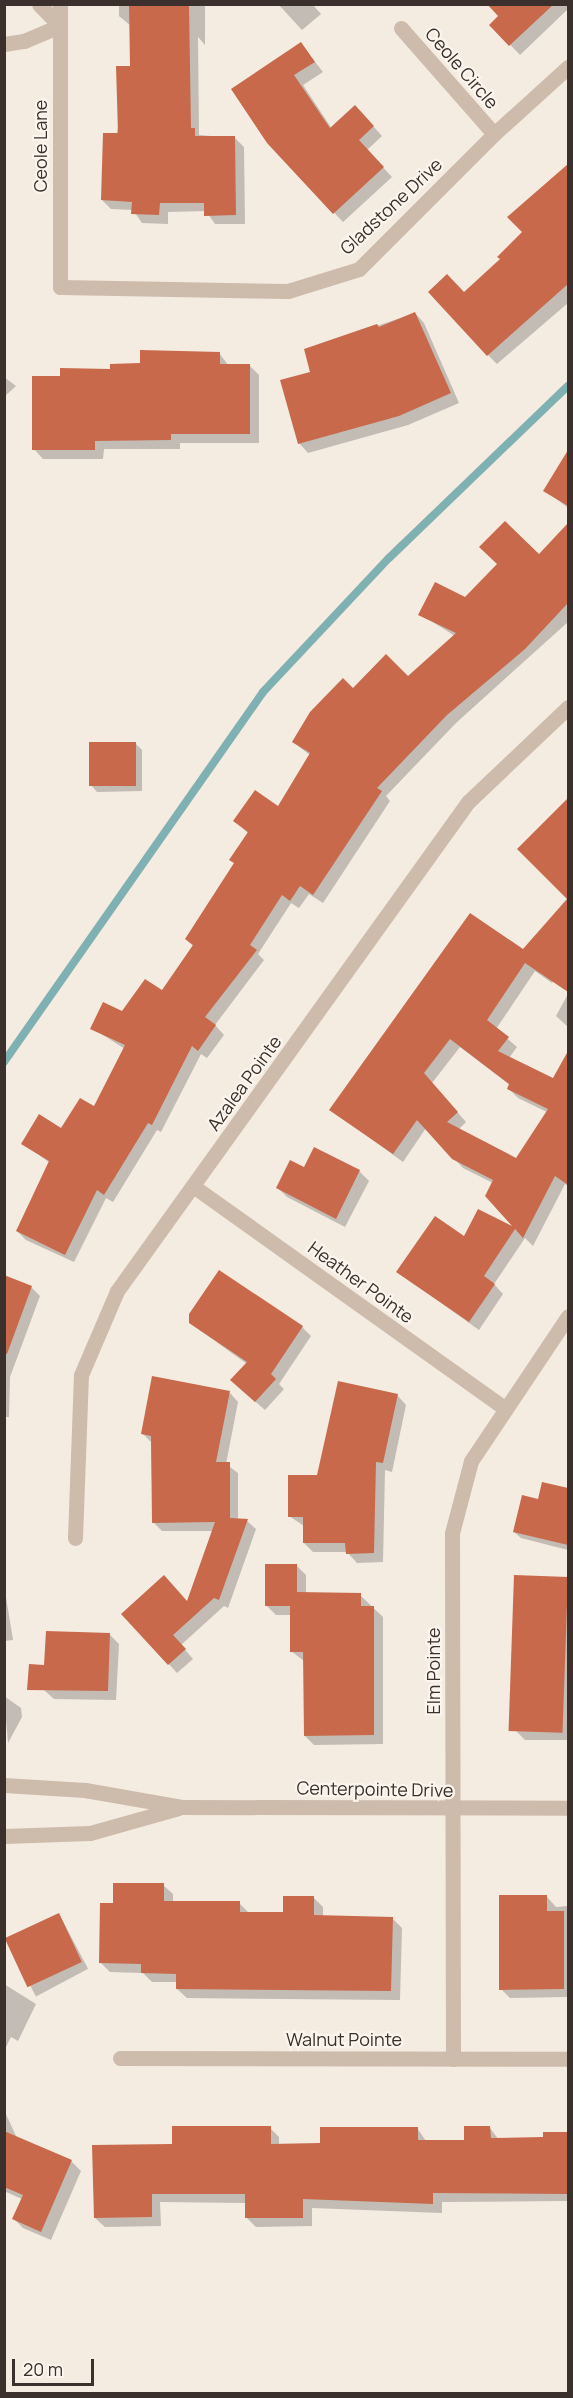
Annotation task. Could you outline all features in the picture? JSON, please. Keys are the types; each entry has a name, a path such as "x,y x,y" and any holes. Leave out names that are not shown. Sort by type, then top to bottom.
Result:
{"street":[{"path":"4,44 24,41 60,26 39,4"},
{"name":"Ceole Lane","path":"60,4 60,287"},
{"name":"Ceole Circle","path":"401,28 494,134"},
{"name":"Gladstone Drive","path":"60,287 288,291 359,269 494,134 568,68"},
{"name":"Azalea Pointe","path":"75,1538 81,1375 117,1291 468,802 568,707"},
{"name":"Heather Pointe","path":"193,1186 506,1409"},
{"name":"Elm Pointe","path":"453,2059 452,1533 471,1461 568,1316"},
{"name":"Centerpointe Drive","path":"4,1785 85,1790 182,1807 453,1810 568,1808"},
{"name":"Centerpointe Drive","path":"4,1836 90,1833 182,1807"},
{"name":"Walnut Pointe","path":"120,2058 568,2059"}],"building":[{"path":"129,4 189,4 191,128 195,128 195,136 235,136 236,215 204,216 204,203 160,203 159,215 131,214 132,202 101,200 103,133 118,133 116,66 130,66"},
{"path":"487,4 554,4 509,46 489,25 498,16"},
{"path":"301,42 315,62 294,75 330,128 355,105 374,126 359,140 384,167 333,214 267,143 231,89"},
{"path":"568,164 568,284 487,356 428,292 447,274 464,292 500,259 497,257 522,232 507,217"},
{"path":"415,312 451,393 399,416 298,444 280,380 310,372 304,349 377,324 379,327"},
{"path":"140,350 220,352 220,364 250,364 250,434 171,434 171,440 95,441 95,450 32,450 32,376 60,376 60,368 110,369 110,364 140,363"},
{"path":"568,450 568,506 543,491"},
{"path":"505,521 539,554 568,523 568,603 525,649 447,715 377,788 382,791 313,895 300,886 290,901 282,895 250,945 257,950 205,1017 216,1025 198,1051 192,1046 152,1125 148,1123 104,1195 97,1190 65,1255 16,1231 49,1161 21,1144 39,1114 61,1128 80,1098 94,1106 125,1045 90,1029 103,1002 122,1011 145,979 162,990 193,945 185,939 234,863 229,860 248,832 233,821 255,790 278,806 310,753 292,742 310,712 343,678 353,688 386,654 408,676 456,633 418,615 435,582 465,597 497,564 479,547"},
{"path":"89,742 136,742 136,786 89,786"},
{"path":"568,798 568,992 525,963 487,1020 509,1037 498,1051 553,1078 568,1051 568,1185 555,1176 523,1238 515,1229 484,1276 495,1284 469,1322 396,1272 435,1216 464,1236 478,1209 512,1226 485,1196 493,1180 452,1159 417,1120 393,1154 329,1110 470,913 523,949 567,899 517,849","holes":["450,1039 509,1084 507,1089 548,1109 516,1158 447,1122 458,1112 424,1073"]},
{"path":"314,1147 360,1170 336,1219 276,1188 290,1160 304,1167"},
{"path":"219,1270 303,1326 271,1374 276,1379 255,1402 230,1380 247,1362 189,1323 189,1314"},
{"path":"4,1275 32,1286 7,1354 4,1353"},
{"path":"152,1376 230,1391 216,1462 230,1462 230,1518 248,1519 219,1600 214,1598 173,1635 186,1649 168,1665 121,1614 164,1575 187,1601 215,1522 152,1523 151,1436 141,1434"},
{"path":"338,1381 398,1394 383,1463 376,1462 374,1553 346,1554 345,1543 303,1543 303,1517 288,1517 288,1475 317,1475"},
{"path":"542,1482 568,1488 568,1545 513,1532 522,1495 538,1499"},
{"path":"265,1564 297,1564 297,1592 361,1593 361,1606 374,1606 374,1735 304,1736 303,1652 290,1652 290,1606 265,1606"},
{"path":"514,1575 568,1577 563,1733 509,1731"},
{"path":"46,1631 110,1633 108,1691 27,1690 29,1664 44,1665"},
{"path":"113,1883 164,1883 164,1901 240,1901 240,1912 283,1912 283,1896 314,1896 314,1915 393,1917 391,1991 176,1989 176,1974 141,1973 141,1964 99,1963 100,1903 113,1903"},
{"path":"499,1895 547,1895 547,1911 564,1911 564,1989 499,1990"},
{"path":"59,1913 82,1962 27,1987 5,1938"},
{"path":"172,2126 271,2126 271,2144 320,2143 320,2127 418,2127 418,2140 464,2140 464,2126 490,2126 491,2138 543,2137 543,2132 568,2132 568,2194 433,2193 433,2204 303,2199 303,2218 245,2218 245,2194 152,2194 152,2217 94,2218 92,2145 172,2144"},
{"path":"4,2131 72,2160 41,2232 12,2219 23,2195 4,2187"}],"waterway":[{"path":"4,1062 263,692 389,558 568,386"}]}
